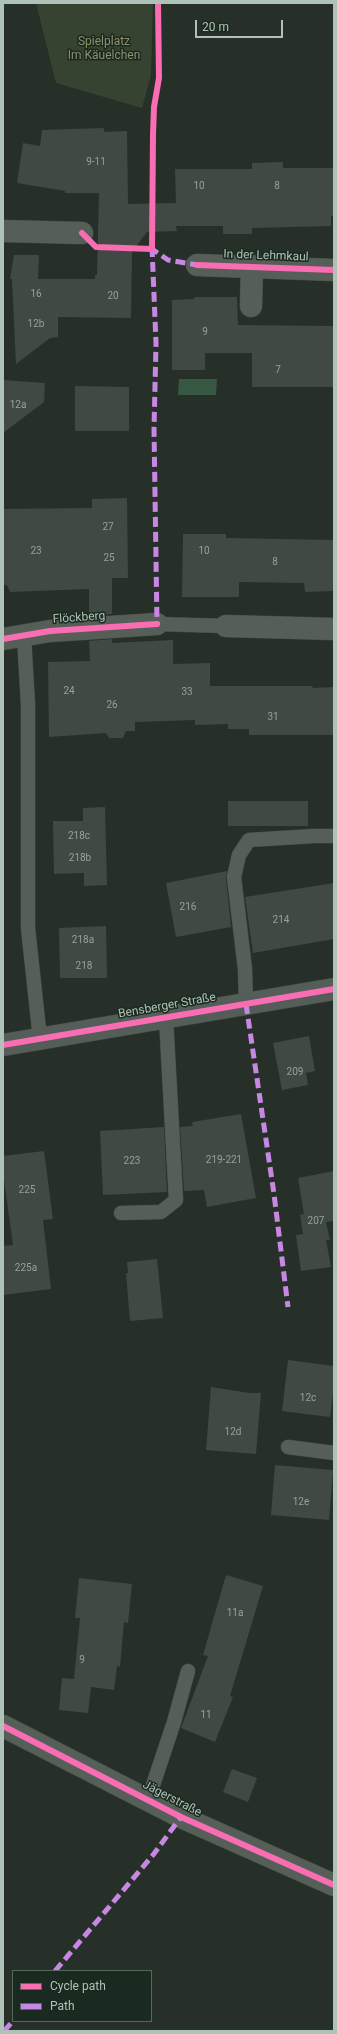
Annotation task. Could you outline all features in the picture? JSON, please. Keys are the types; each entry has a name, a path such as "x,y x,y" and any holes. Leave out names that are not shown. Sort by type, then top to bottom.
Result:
{"main road":[{"name":"Bensberger Straße","path":"3,1045 334,989"}],"street":[{"path":"3,234 82,233"},
{"name":"In der Lehmkaul","path":"197,265 334,270"},
{"name":"In der Lehmkaul","path":"251,306 252,266"},
{"name":"Flöckberg","path":"3,640 50,631 156,624"},
{"path":"226,626 334,629"},
{"name":"Jägerstraße","path":"3,1726 181,1817 334,1885"}],"lane":[{"path":"156,624 226,626"},
{"path":"24,636 28,705 28,928 40,1039"},
{"path":"246,1004 245,969 234,877 239,855 248,840 334,836"},
{"path":"121,1213 161,1212 176,1200 166,1018"},
{"path":"288,1447 334,1453"},
{"path":"148,1800 174,1722 188,1671"}],"green space":[{"name":"Spielplatz Im Käuelchen","path":"36,3 153,3 151,75 142,108 56,83"}],"shaded area":[{"path":"179,379 217,379 216,395 178,395"}],"building":[{"path":"104,128 104,132 127,131 128,204 176,203 175,169 252,169 252,163 283,162 283,168 334,168 334,216 331,216 331,226 252,228 252,234 223,234 223,226 176,226 177,231 147,232 132,252 131,318 58,317 58,337 50,338 16,364 12,279 10,279 14,255 39,255 38,279 95,279 95,275 97,275 99,193 65,193 65,191 17,183 23,143 40,146 42,130"},
{"path":"195,297 237,297 238,325 334,326 334,387 252,387 252,353 205,353 205,370 172,370 172,300 194,299"},
{"path":"3,380 45,383 44,402 3,433"},
{"path":"75,386 129,387 129,431 75,431"},
{"path":"127,498 128,578 112,578 112,614 89,616 89,589 10,592 7,585 4,585 3,509 92,508 92,499"},
{"path":"183,534 226,534 226,538 334,540 334,591 305,592 304,583 239,582 239,597 182,597"},
{"path":"112,639 112,643 173,640 173,664 210,663 210,686 334,687 334,735 249,735 249,729 228,729 228,724 195,725 195,720 135,722 135,731 126,731 123,738 109,738 106,733 49,737 48,662 90,661 89,641"},
{"path":"228,801 308,801 308,826 228,826"},
{"path":"105,807 107,885 84,886 84,873 54,874 53,821 83,821 83,808"},
{"path":"227,871 226,878 231,927 176,937 166,883"},
{"path":"334,883 334,939 253,953 245,897"},
{"path":"106,926 107,978 60,978 59,928"},
{"path":"309,1036 315,1071 306,1073 308,1085 282,1090 273,1043"},
{"path":"241,1114 256,1198 207,1207 204,1190 184,1191 180,1127 193,1126 192,1122"},
{"path":"164,1127 167,1192 103,1195 100,1131"},
{"path":"44,1151 53,1219 43,1220 51,1289 3,1295 3,1246 13,1245 3,1173 3,1156"},
{"path":"334,1171 334,1221 326,1222 330,1240 326,1240 331,1267 301,1271 296,1235 303,1234 300,1215 304,1214 298,1178"},
{"path":"157,1259 163,1318 130,1321 126,1273 128,1273 127,1262"},
{"path":"288,1360 334,1366 334,1385 330,1417 282,1411"},
{"path":"211,1387 249,1393 261,1393 256,1454 206,1450"},
{"path":"275,1465 333,1470 329,1520 271,1515"},
{"path":"226,1575 263,1586 230,1696 233,1697 215,1742 181,1728 208,1656 203,1655"},
{"path":"79,1578 132,1584 128,1623 124,1622 120,1667 117,1666 114,1690 91,1687 88,1713 59,1710 62,1678 74,1679 80,1618 75,1618"},
{"path":"232,1769 257,1778 248,1802 223,1792"}],"marked path":[{"path":"152,247 156,343 154,429 157,624"},
{"path":"149,249 152,249 168,260 197,265"},
{"path":"246,1004 274,1194 288,1307"},
{"path":"56,1970 153,1855 181,1817"},
{"path":"4,2031 12,2022"}],"cycle path":[{"path":"82,233 96,247 152,249 154,107 159,78 158,3"},
{"path":"197,265 334,270"},
{"path":"3,639 50,631 157,624"},
{"path":"3,1045 334,989"},
{"path":"3,1726 181,1817 334,1885"}]}
